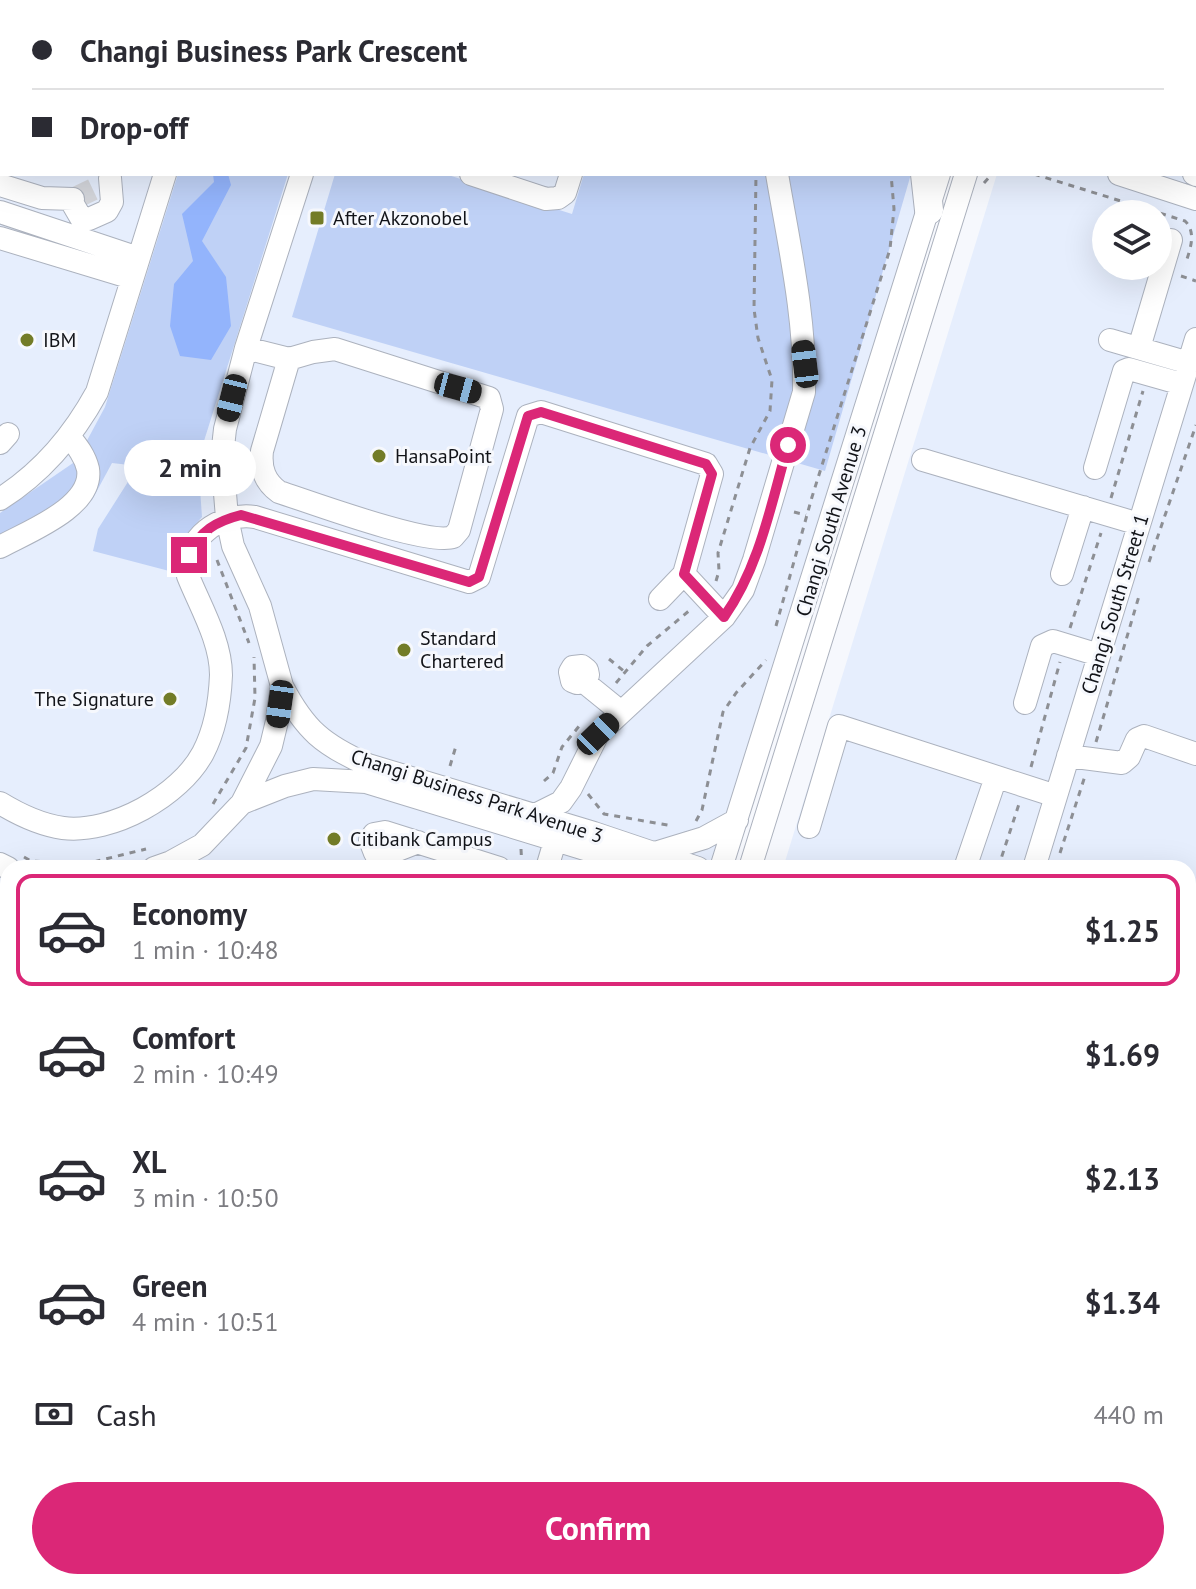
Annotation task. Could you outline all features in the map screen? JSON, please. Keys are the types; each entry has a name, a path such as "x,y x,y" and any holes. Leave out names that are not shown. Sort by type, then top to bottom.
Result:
{"main road":[{"path":"925,176 929,210"}],"street":[{"path":"2,494 36,473 69,436 97,392 164,176"},
{"path":"175,860 202,845 242,803 271,746 282,686 260,606 233,546 218,523 225,429 246,348 301,176"},
{"path":"477,176 546,199 558,198 565,193 570,176"},
{"path":"594,833 579,810 579,791 598,734 724,617 743,590 804,392 805,364 777,176"},
{"name":"Changi South Avenue 3","path":"724,860 938,176"},
{"name":"Changi South Avenue 3","path":"752,860 965,176"},
{"path":"1125,176 1196,199"},
{"path":"69,199 81,218 89,219 107,211 112,202 107,180"},
{"path":"0,185 42,198 69,199"},
{"path":"53,230 69,199"},
{"path":"0,212 53,230 135,268"},
{"path":"0,238 135,268"},
{"path":"1139,348 1159,280"},
{"name":"Changi South Street 1","path":"1036,860 1196,339"},
{"path":"1110,340 1139,348 1185,374"},
{"path":"246,348 289,359 335,349 489,398 492,409 459,530 453,537 437,539 370,521 279,492 271,486 265,479 262,451 289,359"},
{"path":"1095,468 1124,371 1185,374"},
{"path":"0,803 35,820 62,828 91,828 147,807 175,787 202,754 214,723 221,671 216,646 186,566 195,542 218,523 241,515 255,517 469,582 475,581 479,577 528,416 541,412 706,464 712,474 684,574 660,599"},
{"path":"0,547 66,511 82,495 88,483 87,468 81,452 69,436"},
{"path":"923,460 1139,524"},
{"path":"1062,574 1083,507"},
{"path":"684,574 724,617"},
{"path":"1025,703 1042,646 1047,642 1053,641 1099,655"},
{"path":"584,682 621,712"},
{"name":"Changi Business Park Avenue 3","path":"282,686 300,718 318,737 340,753 368,765 594,833 651,860"},
{"path":"809,827 839,726 1056,796"},
{"path":"1068,756 1122,763 1129,757 1137,739 1144,736 1196,754"},
{"path":"968,860 996,777"},
{"name":"Changi Business Park Avenue 3","path":"242,803 313,779 366,782 555,841 651,860"},
{"path":"535,815 579,791"},
{"path":"651,860 704,838 737,820"},
{"path":"549,860 555,841"},
{"path":"418,842 474,860"}],"path":[{"path":"775,630 807,515 890,249 894,209 891,176"},
{"path":"1181,276 1196,281"},
{"path":"1146,571 1196,425"},
{"path":"794,512 807,515"},
{"path":"218,523 221,572 254,656 255,698 246,748"},
{"path":"1060,854 1142,586"},
{"path":"579,791 604,814 673,827 696,821 702,810 723,712 768,658"},
{"path":"609,659 625,672"},
{"path":"450,766 456,746"},
{"path":"521,849 522,860"}],"shaded area":[{"path":"0,176 928,176 717,860 0,860"},
{"path":"177,176 287,176 198,460 202,517 183,542 173,572 93,551 98,529 138,466 112,463 92,500 0,553 0,513 76,461 105,407"},
{"path":"334,176 451,176 572,214 583,176 910,176 825,471 292,317"},
{"path":"996,176 1196,176 1196,860 785,860"}],"water":[{"path":"213,176 229,176 231,185 202,241 226,277 231,326 211,360 180,356 170,326 174,284 193,261 182,214 214,182"}],"tunnel":[{"path":"73,199 94,189"}],"place":[{"name":"After Akzonobel","path":"317,218"},
{"name":"IBM","path":"27,340"},
{"name":"HansaPoint","path":"379,456"},
{"name":"Standard Chartered","path":"404,650"},
{"name":"The Signature","path":"170,699"},
{"name":"Citibank Campus","path":"334,839"}],"route":[{"path":"189,555 195,542 209,527 241,515 469,582 475,581 479,577 528,416 541,412 706,464 712,474 684,574 724,617 743,590 788,445"}]}
